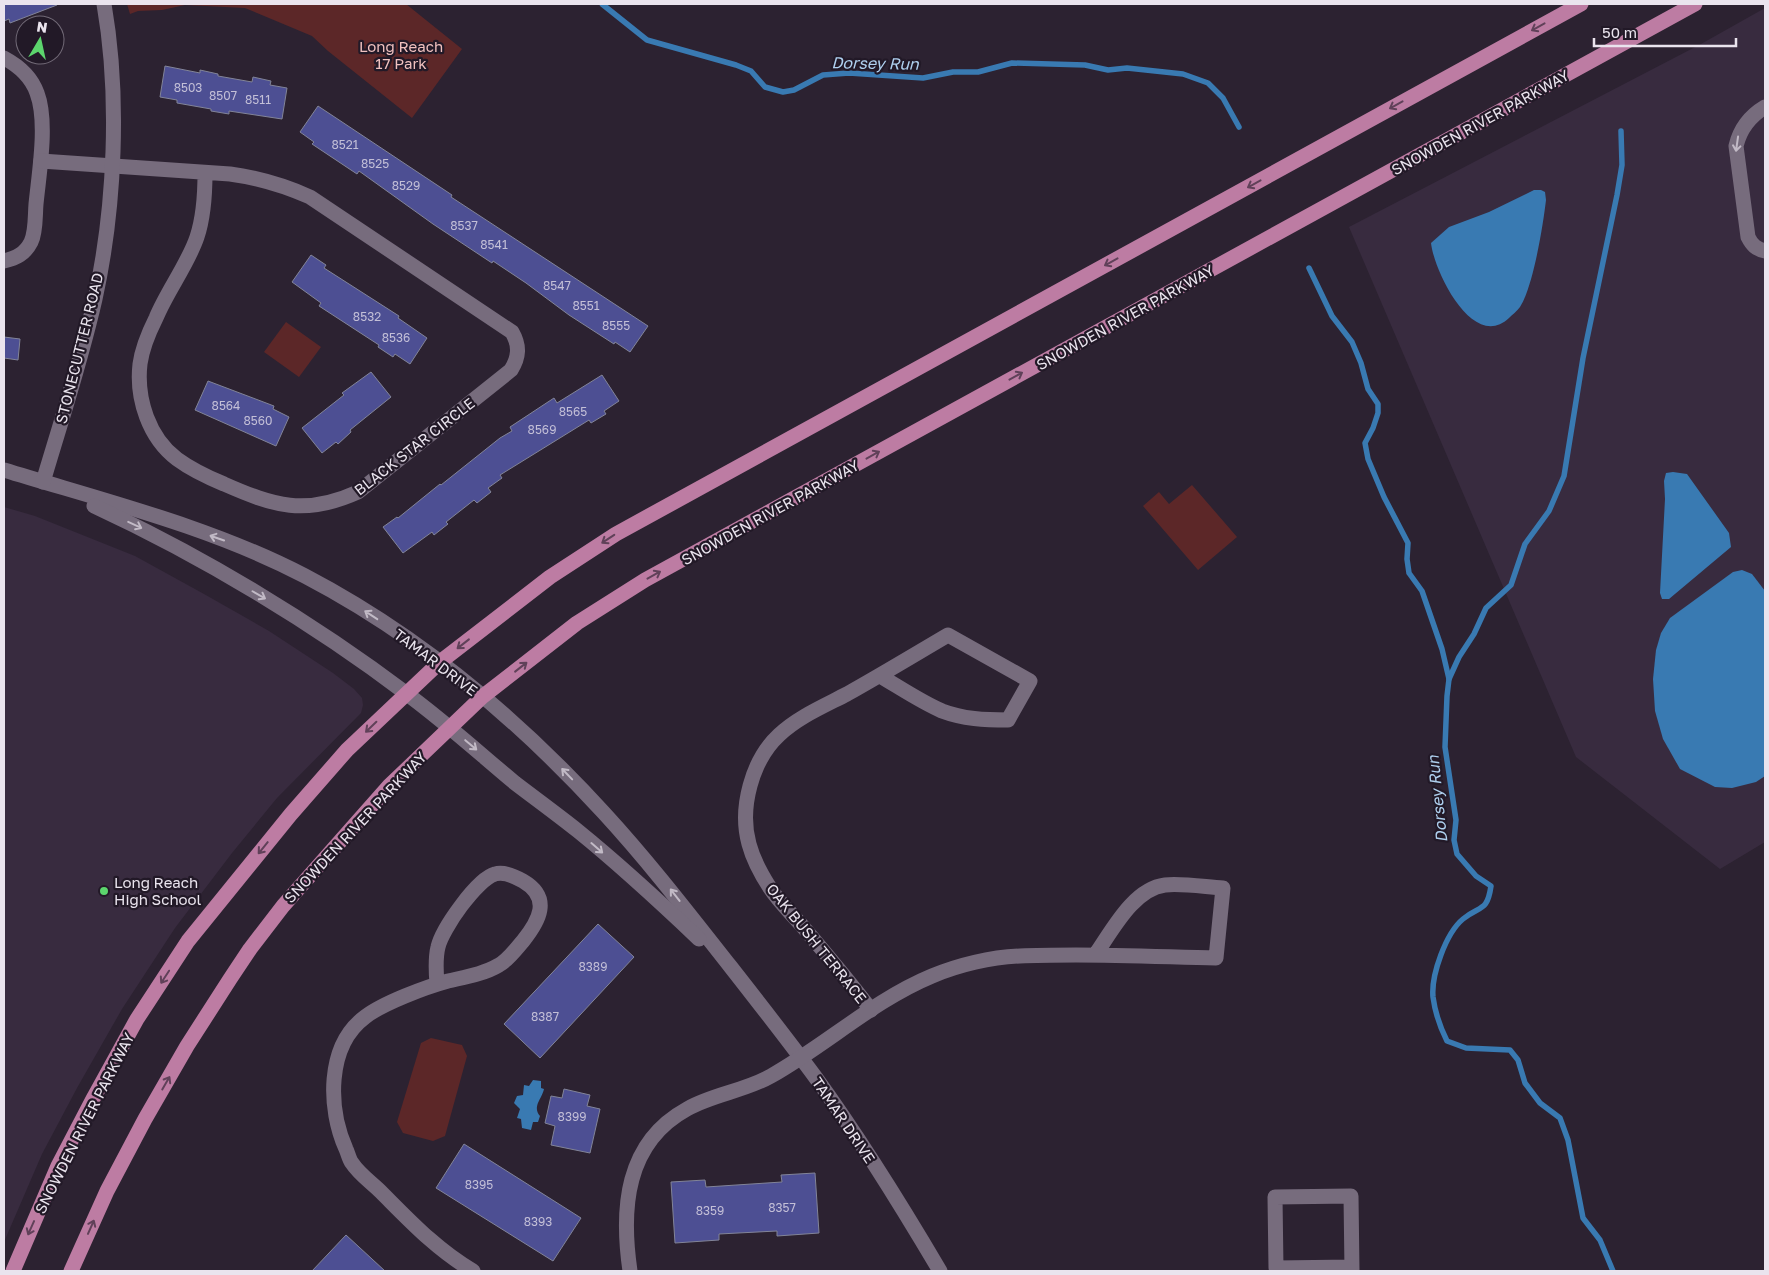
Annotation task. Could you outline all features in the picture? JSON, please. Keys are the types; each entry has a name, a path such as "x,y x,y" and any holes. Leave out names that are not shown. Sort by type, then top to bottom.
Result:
{"main road":[{"name":"SNOWDEN RIVER PARKWAY","path":"13,1271 58,1166 94,1096 137,1019 188,941 291,814 347,750 440,662 550,577 616,534 1581,4"},
{"name":"SNOWDEN RIVER PARKWAY","path":"71,1271 107,1191 145,1119 187,1046 250,949 283,906 383,793 482,697 577,623 645,580 1695,4"}],"street":[{"name":"STONECUTTER ROAD","path":"43,482 85,339 104,248 113,166 112,70 104,4"},
{"path":"4,58 24,71 32,83 38,94 42,120 32,241 24,252 14,259 4,261"},
{"path":"1765,107 1748,120 1739,133 1736,146 1748,237 1751,244 1757,249 1765,251"},
{"name":"BLACK STAR CIRCLE","path":"40,161 230,174 281,185 310,197 512,332 517,341 518,350 511,370 358,492 331,503 314,506 275,504 255,498 197,472 176,458 160,442 150,424 142,403 139,382 140,362 156,317 196,239 202,218 205,173"},
{"name":"TAMAR DRIVE","path":"4,470 149,514 229,542 304,576 369,613 440,662 482,697 544,751 604,812 668,887 800,1058 852,1131 940,1271"},
{"name":"TAMAR DRIVE","path":"43,482 144,529 209,566 284,610 406,693 578,831 650,893 737,975"},
{"name":"OAK BUSH TERRACE","path":"871,1010 844,974 770,889 755,863 748,842 746,820 749,792 756,769 764,752 778,736 793,724 880,676 948,635 1030,681 1008,720 987,720 966,718 941,710 880,676"},
{"path":"438,984 436,967 437,948 442,934 452,918 483,880 496,873 508,874 532,887 541,908 538,918 532,930 500,965 438,984 380,1008 364,1017 353,1029 343,1045 336,1066 333,1088 335,1112 340,1136 352,1163 427,1239 472,1271"},
{"path":"630,1271 626,1242 627,1208 630,1182 638,1159 652,1138 666,1124 687,1109 770,1076 871,1010 931,977 960,967 1018,956 1095,955 1216,958 1224,888 1165,885 1149,889 1136,899 1095,955"},
{"path":"1351,1196 1352,1269 1276,1268 1276,1197 1351,1196"}],"shaded area":[{"path":"1765,8 1765,842 1720,869 1576,757 1349,227 1701,44"},
{"name":"Long Reach High School","path":"4,507 35,516 135,556 204,594 269,631 333,673 354,689 362,698 363,705 361,713 277,798 175,928 122,1009 77,1088 42,1154 4,1242"}],"green space":[{"name":"Long Reach 17 Park","path":"127,4 406,4 462,49 412,118 312,36 245,8 185,5 162,10 138,11 130,14"},
{"path":"286,322 321,347 299,377 264,352"},
{"path":"1192,485 1237,537 1198,570 1143,506 1159,492 1169,504"},
{"path":"431,1038 462,1045 467,1056 445,1136 433,1141 403,1133 397,1122 421,1043"}],"water":[{"path":"1534,190 1545,192 1546,200 1537,256 1525,298 1520,307 1509,318 1495,326 1482,325 1469,317 1448,288 1439,271 1431,243 1449,227 1489,212"},
{"path":"1666,473 1687,474 1729,533 1731,547 1669,599 1662,599 1660,593 1665,499 1664,481"},
{"path":"1742,570 1752,574 1765,591 1765,776 1756,782 1732,788 1715,787 1680,769 1663,739 1655,711 1653,679 1656,650 1661,633 1670,618 1733,572"},
{"path":"533,1080 541,1081 541,1088 544,1089 537,1106 540,1116 538,1122 533,1122 531,1130 522,1128 521,1119 517,1118 520,1109 514,1103 517,1096 523,1095 524,1085 529,1086"}],"building":[{"path":"4,4 57,4 31,15 15,15 15,21 10,23 9,19 4,21"},
{"path":"165,66 200,73 200,70 218,74 218,76 252,82 253,77 271,81 270,85 287,88 282,119 229,111 229,114 211,111 211,109 177,103 177,100 160,97"},
{"path":"318,106 452,195 451,197 648,326 630,352 569,315 526,283 433,224 359,171 357,174 312,144 314,142 300,132"},
{"path":"311,255 326,265 324,268 399,316 398,318 427,338 410,364 395,354 393,357 378,347 379,345 319,306 321,303 292,282"},
{"path":"4,337 20,339 18,360 4,358"},
{"path":"371,372 391,397 350,430 351,432 338,444 336,442 322,453 302,428 344,395 342,393"},
{"path":"602,375 619,401 604,411 606,414 591,423 589,420 500,475 502,478 488,488 491,492 477,503 474,500 446,522 448,524 434,535 432,532 403,553 383,527 398,518 500,438 512,431 510,427 554,398 557,403"},
{"path":"208,381 274,406 273,409 289,417 276,446 195,410"},
{"path":"598,924 634,957 540,1058 504,1024"},
{"path":"564,1089 590,1095 587,1106 600,1109 590,1153 551,1145 555,1126 545,1123 551,1096 562,1098"},
{"path":"464,1144 581,1218 553,1261 436,1188"},
{"path":"815,1173 819,1233 777,1236 777,1231 719,1234 719,1240 675,1243 671,1182 705,1180 706,1187 782,1182 781,1175"},
{"path":"346,1235 385,1271 312,1271"}],"waterway":[{"name":"Dorsey Run","path":"602,4 647,40 736,65 751,71 765,87 783,92 794,90 823,75 849,73 923,78 953,72 978,72 1012,63 1085,65 1108,70 1127,68 1183,74 1208,83 1223,98 1239,127"},
{"path":"1449,679 1486,608 1511,585 1525,544 1549,511 1564,476 1583,358 1622,165 1621,131"},
{"name":"Dorsey Run","path":"1309,268 1332,316 1352,342 1361,363 1368,389 1378,404 1378,413 1365,443 1368,459 1384,497 1408,543 1407,559 1409,573 1422,591 1442,649 1449,679 1445,747 1456,820 1454,840 1457,854 1476,876 1491,886 1485,905 1457,925 1441,955 1433,988 1438,1019 1447,1041 1466,1048 1510,1050 1518,1060 1525,1083 1540,1103 1560,1118 1568,1140 1583,1218 1600,1240 1613,1271"}],"place":[{"name":"Long Reach High School","path":"104,891"}]}
